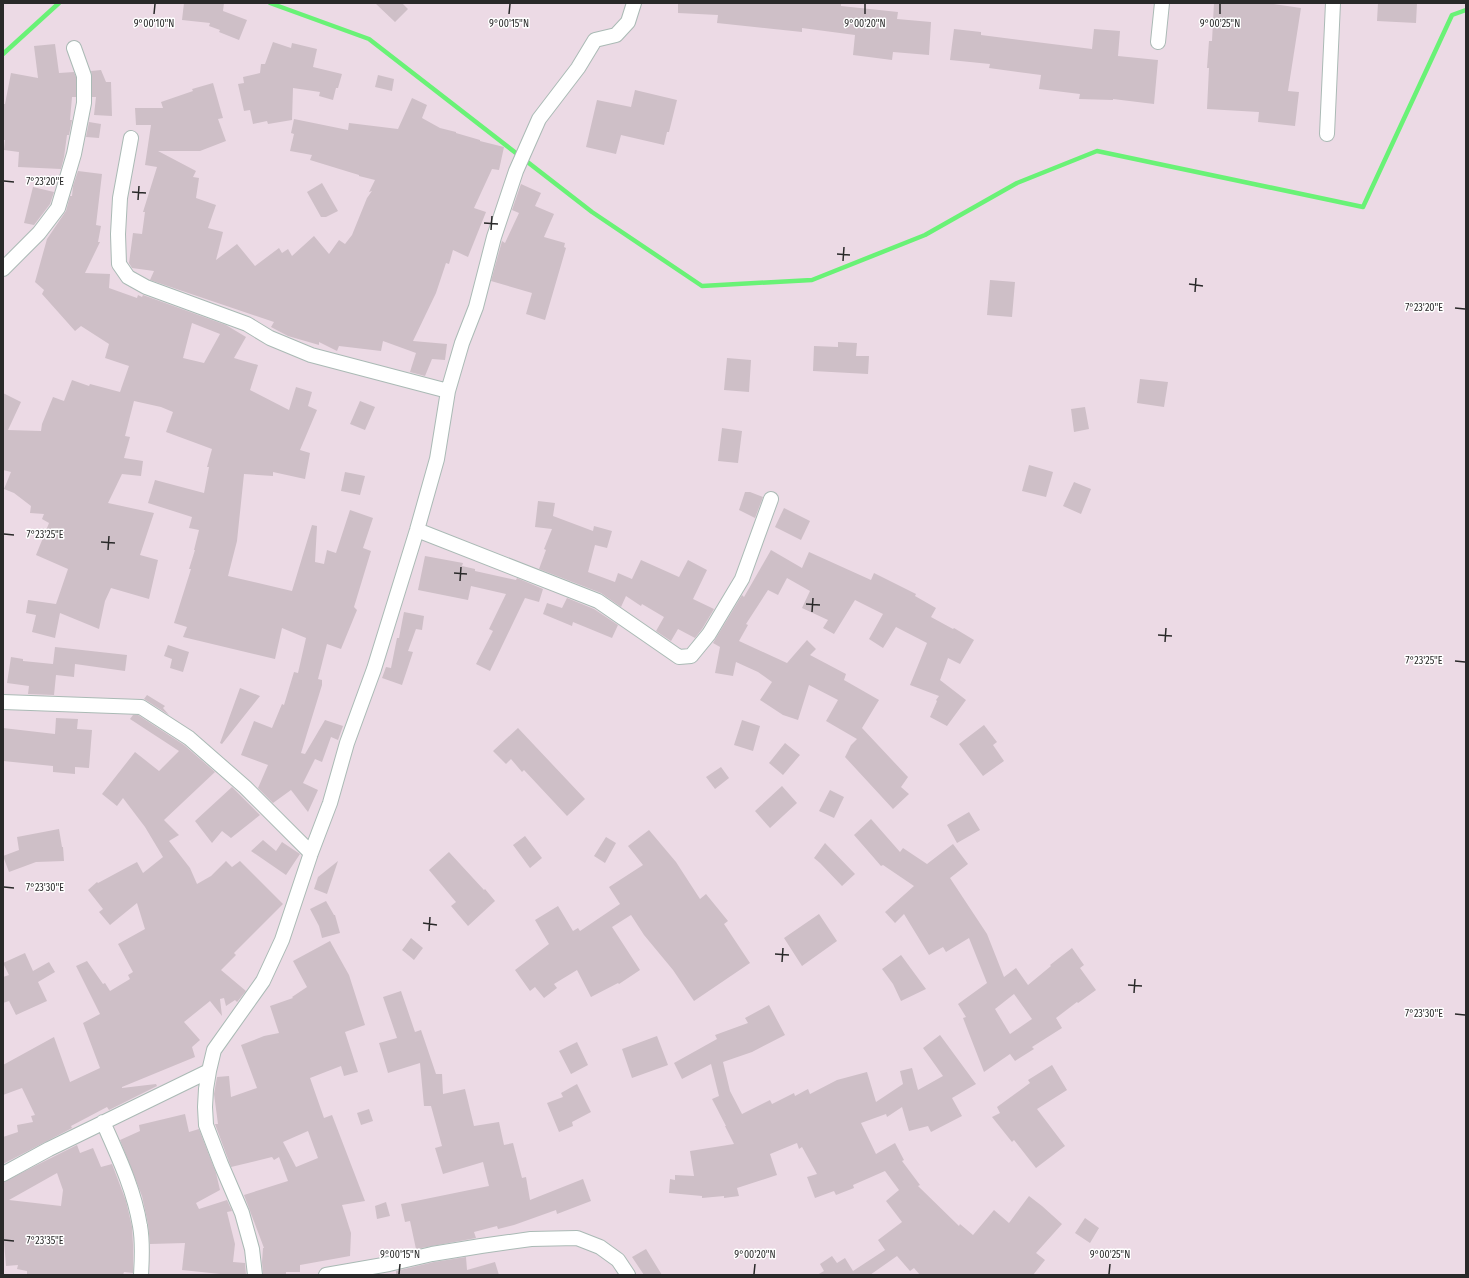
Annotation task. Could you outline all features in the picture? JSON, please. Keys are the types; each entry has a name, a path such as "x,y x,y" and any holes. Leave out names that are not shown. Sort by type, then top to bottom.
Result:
{"street":[{"path":"254,1275 252,1249 242,1213 206,1125 204,1107 209,1071 214,1050 263,981 282,940 330,802 347,743 374,669 417,530 437,459 448,392 462,343 476,307 494,238 516,171 539,119 578,68 595,40 616,35 628,22 634,3"},
{"path":"1158,42 1162,3"},
{"path":"1327,134 1333,3"},
{"path":"3,269 39,233 58,208 74,154 84,103 84,76 74,48"},
{"path":"131,138 120,198 118,234 119,264 128,277 146,287 247,324 270,338 311,355 448,392"},
{"path":"417,530 598,600 679,657 691,656 709,634 742,579 771,499"},
{"path":"3,702 141,707 189,738 245,787 311,853"},
{"path":"3,1174 22,1162 209,1071"},
{"path":"103,1122 130,1183 136,1204 140,1227 141,1275"},
{"path":"326,1275 481,1246 531,1239 577,1238 600,1247 618,1260 628,1275"}],"building":[{"path":"184,3 224,3 223,11 247,20 239,40 219,32 220,30 209,26 210,23 182,20"},
{"path":"375,3 402,3 408,9 395,22"},
{"path":"678,3 841,3 841,6 898,12 897,19 931,22 929,55 893,52 892,60 853,55 855,35 802,28 802,32 717,23 718,15 678,13"},
{"path":"1214,3 1267,3 1301,8 1288,91 1299,92 1295,126 1258,122 1259,112 1207,109 1209,68 1207,68 1209,41 1212,41"},
{"path":"1378,3 1417,3 1416,23 1377,21"},
{"path":"954,29 981,32 981,35 1092,49 1094,29 1120,31 1118,56 1158,60 1154,104 1113,99 1079,99 1080,94 1039,89 1041,75 989,68 990,64 950,60"},
{"path":"273,42 291,48 292,43 317,49 313,67 342,74 333,100 319,96 320,92 293,88 292,120 268,124 267,121 253,124 250,110 244,111 238,84 244,83 243,77 260,73 261,64 265,64"},
{"path":"55,44 59,73 74,72 76,77 76,97 72,97 70,120 72,120 69,135 67,135 61,169 18,167 19,152 4,150 5,140 3,140 3,104 5,104 11,73 38,78 34,46"},
{"path":"101,70 106,82 111,82 112,116 94,115 96,97 92,97 91,71"},
{"path":"378,75 394,79 392,91 375,87"},
{"path":"213,83 223,118 218,119 226,141 200,151 158,151 196,171 193,177 199,178 196,198 216,205 208,228 223,232 216,260 237,244 255,266 279,248 282,253 288,249 292,256 314,236 329,254 339,240 345,244 352,235 367,198 372,191 369,192 375,180 310,160 312,155 290,151 294,134 291,133 294,119 348,130 349,123 398,129 412,98 427,105 422,118 440,128 504,147 499,170 492,169 474,208 486,212 468,257 453,250 449,264 446,263 436,293 413,341 447,344 445,360 432,359 425,376 410,372 416,353 383,341 381,351 339,346 337,351 319,342 319,345 288,336 271,327 274,322 150,280 154,271 132,268 129,263 133,233 142,234 145,212 143,212 157,167 145,165 151,125 136,125 135,108 163,108 161,102 193,91 192,89"},
{"path":"635,90 677,100 664,145 621,135 616,154 586,147 597,100 631,107"},
{"path":"89,122 101,124 99,138 86,137"},
{"path":"78,171 102,174 96,225 101,226 98,242 100,242 85,273 110,274 109,288 137,298 138,295 142,297 143,295 226,325 246,337 234,358 258,365 250,390 289,410 296,387 312,392 308,406 317,410 300,450 310,453 305,479 273,472 273,476 244,474 237,541 228,576 292,591 312,525 317,526 315,562 324,564 327,550 336,553 350,510 373,518 363,548 371,551 354,607 357,610 341,649 327,644 318,679 322,680 322,685 301,753 305,754 325,720 343,726 338,740 331,737 322,762 315,759 303,783 318,790 308,812 291,790 273,803 258,788 268,765 241,755 254,721 272,728 282,704 284,705 294,672 298,673 306,638 282,628 275,659 183,637 187,627 174,623 191,569 189,569 199,530 189,528 192,517 148,503 155,480 204,493 209,467 207,467 212,449 166,432 173,412 161,407 134,401 125,436 130,437 124,458 143,461 141,476 122,474 108,503 154,513 140,555 158,560 149,599 111,588 105,601 99,629 60,613 55,638 32,632 36,615 26,613 28,600 56,604 68,569 36,555 49,523 42,519 44,514 30,513 31,506 14,493 4,489 11,472 3,470 3,393 21,402 8,430 41,431 42,424 53,397 64,401 72,380 89,386 90,384 120,392 129,366 105,358 109,344 81,326 75,331 42,294 44,290 35,282 47,239 66,211 70,196 72,196 73,186","holes":["192,323 220,334 204,363 183,358"]},
{"path":"322,183 338,211 326,217 321,217 307,192"},
{"path":"521,184 541,193 535,206 554,214 544,237 565,243 564,247 566,248 545,320 526,314 532,293 491,281 502,241 505,243 519,213 512,210"},
{"path":"33,187 54,192 50,204 34,225 24,223"},
{"path":"990,280 1015,282 1012,317 987,315"},
{"path":"838,342 857,343 856,356 869,356 868,374 813,371 814,346 838,347"},
{"path":"727,358 751,360 749,392 724,390"},
{"path":"1140,379 1168,382 1164,407 1137,403"},
{"path":"360,401 375,407 365,430 350,424"},
{"path":"1085,407 1089,429 1074,432 1071,409"},
{"path":"722,428 742,431 738,463 718,461"},
{"path":"1029,465 1053,472 1046,497 1022,491"},
{"path":"345,472 365,476 360,495 341,491"},
{"path":"1074,482 1091,489 1081,514 1063,506"},
{"path":"745,492 750,492 763,497 755,518 739,510"},
{"path":"538,501 555,503 553,516 593,531 594,526 612,531 607,548 595,545 588,572 615,582 618,573 632,579 641,560 679,577 688,560 707,570 693,599 714,609 695,638 678,629 671,641 656,631 664,617 642,604 641,606 626,596 621,607 601,593 539,569 546,550 544,549 552,529 535,527"},
{"path":"784,508 810,521 801,540 775,527"},
{"path":"771,550 802,568 809,552 871,580 874,573 916,594 915,596 936,608 931,617 974,640 960,664 948,658 940,680 966,700 947,726 930,717 939,696 910,685 927,643 896,627 883,648 869,639 883,614 855,600 834,634 823,628 828,620 802,608 810,591 787,578 778,595 768,590 746,624 748,625 739,641 787,663 807,640 816,649 810,655 846,674 844,680 879,700 862,728 908,777 901,787 909,794 893,809 845,757 851,745 857,739 826,721 838,700 809,685 798,720 783,715 760,700 772,682 758,672 736,662 733,676 715,673 720,647 713,643 742,595 744,597"},
{"path":"425,556 463,563 462,566 475,569 475,571 516,580 517,578 543,589 539,602 525,598 490,671 476,664 493,631 489,629 506,594 471,586 468,600 418,590"},
{"path":"567,598 594,609 618,625 612,638 573,622 572,626 543,614 547,603 562,608"},
{"path":"404,612 424,616 422,630 416,629 408,651 413,652 402,685 382,678 386,667 391,668"},
{"path":"168,645 189,652 183,672 170,668 172,659 164,656"},
{"path":"55,647 127,655 125,671 75,664 74,677 56,675 54,695 28,694 29,686 7,683 11,657 23,659 23,661 53,664"},
{"path":"240,688 260,696 222,744 220,743"},
{"path":"147,695 165,706 163,708 169,715 144,699"},
{"path":"133,715 138,715 184,745 215,772 164,820 179,835 169,841 190,868 197,884 211,876 226,861 232,867 240,861 283,904 234,953 236,955 221,970 246,991 237,1002 235,1000 226,1006 224,998 220,999 222,1016 210,1001 184,1022 200,1040 192,1047 195,1057 122,1087 156,1084 157,1086 109,1110 107,1107 71,1126 72,1128 3,1164 3,1137 18,1132 17,1125 33,1122 31,1116 35,1115 22,1088 3,1095 3,1065 54,1037 70,1082 100,1068 83,1023 100,1014 76,966 87,961 103,984 105,983 110,991 130,979 128,975 133,972 118,944 145,929 137,903 110,925 99,912 103,909 88,890 97,882 98,883 137,862 143,873 163,857 145,827 123,798 117,806 102,794 135,752 159,771 179,751 130,719"},
{"path":"56,718 78,719 77,729 92,730 89,768 75,767 75,774 53,772 53,766 3,761 3,728 55,734"},
{"path":"742,720 760,726 753,751 734,745"},
{"path":"984,725 997,742 993,745 1004,761 983,776 959,744"},
{"path":"518,728 585,799 567,816 524,770 522,772 511,759 506,764 493,751"},
{"path":"785,743 800,755 783,775 769,763"},
{"path":"721,767 729,778 715,789 706,777"},
{"path":"782,786 797,803 770,828 755,811"},
{"path":"232,787 260,815 231,838 222,831 212,843 195,821"},
{"path":"830,790 844,797 834,818 819,811"},
{"path":"969,812 980,830 957,843 947,825"},
{"path":"871,819 900,852 903,848 927,864 953,844 968,864 950,878 987,934 1004,977 1016,968 1028,985 1072,948 1084,965 1080,968 1096,990 1056,1018 1062,1028 1032,1047 1034,1049 1015,1061 1010,1054 984,1072 963,1018 966,1017 958,1004 987,983 969,938 946,952 943,947 929,955 904,914 895,923 885,912 914,886 883,865 881,866 854,835","holes":["1014,994 1032,1019 1010,1034 995,1009"]},
{"path":"59,829 64,861 36,862 9,872 3,856 19,850 17,837"},
{"path":"649,830 676,862 700,899 706,894 728,921 724,924 750,963 694,1001 673,970 644,935 631,915 612,927 640,970 619,984 618,983 591,997 577,970 554,984 557,988 544,998 535,987 530,991 515,970 549,944 535,920 558,906 573,931 578,928 580,931 620,904 609,887 643,865 628,846"},
{"path":"525,836 542,858 530,868 513,845"},
{"path":"606,837 616,843 605,863 594,856"},
{"path":"263,840 276,851 282,842 300,854 286,875 251,851"},
{"path":"825,843 855,874 842,886 814,858"},
{"path":"449,852 495,901 468,926 451,906 456,902 429,870"},
{"path":"338,861 327,894 314,889 318,877"},
{"path":"326,901 335,915 340,933 322,938 319,926 310,909"},
{"path":"819,914 837,941 802,966 784,938"},
{"path":"411,938 423,948 414,960 402,950"},
{"path":"330,941 349,975 365,1025 345,1032 358,1072 344,1076 341,1066 310,1078 324,1118 332,1115 365,1201 342,1205 351,1233 350,1256 300,1265 300,1272 286,1272 286,1275 263,1274 262,1262 264,1248 244,1195 288,1181 279,1157 274,1160 272,1157 231,1167 215,1124 218,1124 214,1094 217,1077 229,1076 231,1097 257,1088 241,1045 264,1036 279,1033 270,1006 293,998 292,997 307,987 293,961","holes":["308,1131 318,1158 296,1167 283,1142"]},
{"path":"25,953 33,971 49,962 55,972 38,982 47,1001 16,1015 9,1001 3,1003 3,977 9,975 3,963"},
{"path":"901,955 926,989 901,1001 893,984 882,969"},
{"path":"401,991 415,1032 421,1030 436,1074 442,1074 443,1094 465,1089 474,1126 499,1122 504,1145 513,1143 522,1178 526,1177 530,1200 583,1179 591,1201 557,1214 556,1210 514,1225 498,1229 497,1226 474,1232 476,1238 416,1249 410,1221 405,1222 401,1204 489,1186 483,1162 443,1174 435,1148 442,1146 431,1106 424,1106 420,1063 388,1073 379,1043 397,1038 383,997"},
{"path":"769,1005 785,1035 752,1052 723,1062 730,1091 742,1114 770,1100 772,1104 794,1093 795,1096 808,1089 810,1094 837,1080 867,1072 876,1102 903,1084 900,1071 912,1068 918,1090 943,1076 923,1048 940,1035 976,1084 952,1098 962,1116 931,1132 928,1126 909,1131 902,1107 887,1117 886,1114 861,1123 876,1154 895,1143 904,1160 902,1161 920,1185 918,1186 959,1226 960,1224 973,1235 994,1210 1009,1223 1029,1196 1042,1206 1062,1224 1036,1253 1045,1260 1033,1275 920,1275 914,1268 910,1271 897,1256 870,1275 817,1275 824,1271 820,1264 832,1256 837,1263 845,1258 853,1271 885,1250 878,1240 902,1222 886,1201 899,1190 885,1171 853,1185 854,1188 836,1195 834,1191 815,1198 807,1177 817,1174 802,1147 799,1149 797,1143 770,1154 777,1175 737,1188 739,1196 702,1198 702,1196 669,1193 670,1179 675,1180 675,1175 694,1176 690,1151 734,1144 712,1099 719,1096 711,1064 682,1079 674,1063 717,1039 715,1035 748,1023 745,1018"},
{"path":"657,1036 668,1065 632,1078 622,1049"},
{"path":"577,1042 588,1065 571,1074 559,1051"},
{"path":"1052,1065 1067,1090 1037,1109 1065,1146 1036,1168 1014,1140 1012,1142 992,1117 1000,1113 997,1107 1030,1083 1028,1080"},
{"path":"577,1084 591,1112 572,1122 573,1126 559,1132 547,1103 563,1097 561,1093"},
{"path":"369,1109 373,1121 361,1125 357,1113"},
{"path":"185,1114 189,1132 199,1129 216,1173 220,1190 196,1203 199,1209 227,1200 232,1211 227,1212 235,1244 233,1262 245,1263 246,1275 230,1275 182,1270 185,1243 150,1244 148,1224 142,1196 120,1140 140,1131 139,1125"},
{"path":"77,1145 80,1153 93,1148 101,1167 112,1164 126,1201 132,1227 133,1273 124,1272 123,1275 27,1275 27,1271 17,1269 18,1265 6,1266 3,1229 3,1182","holes":["57,1173 63,1190 61,1206 9,1200"]},
{"path":"386,1202 390,1216 377,1219 375,1206"},
{"path":"1085,1218 1099,1228 1090,1243 1075,1233"},
{"path":"646,1249 662,1275 644,1275 632,1257"},
{"path":"466,1257 467,1270 495,1262 499,1275 396,1275 396,1271 434,1262"}],"waterway":[{"path":"3,54 59,3"},
{"path":"270,3 369,39 592,212 702,286 812,280 925,235 1017,183 1097,151 1363,207 1452,15 1466,10"}]}
